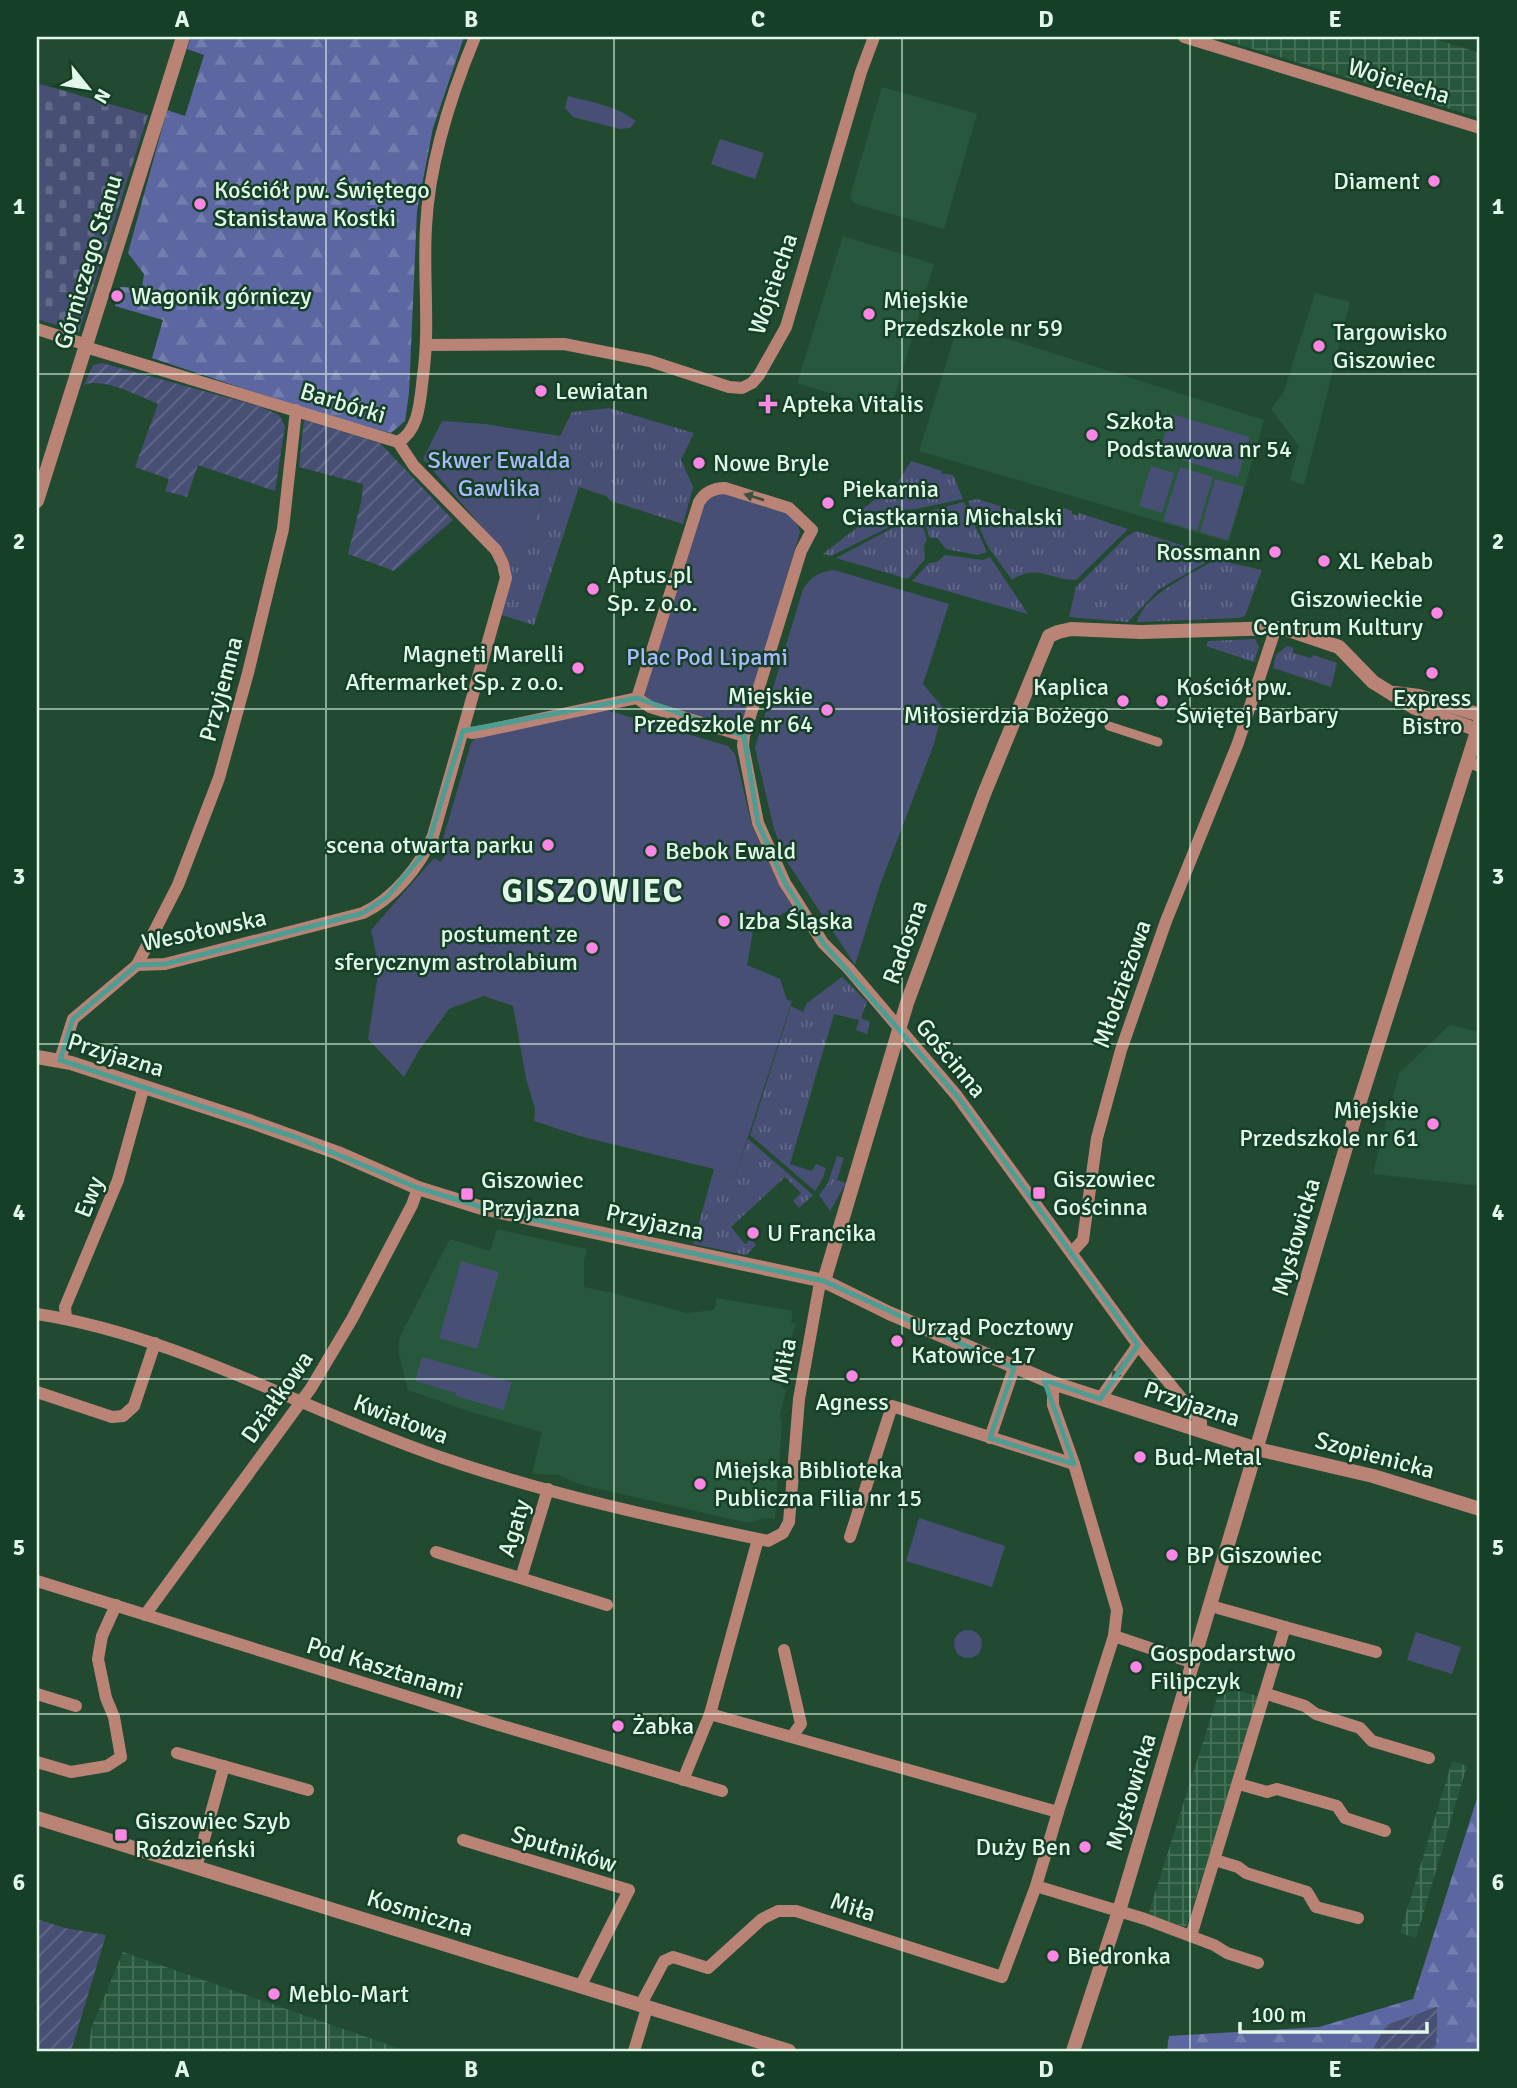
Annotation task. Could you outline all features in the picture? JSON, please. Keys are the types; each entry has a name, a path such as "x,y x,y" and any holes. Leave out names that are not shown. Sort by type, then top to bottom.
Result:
{"street":[{"name":"Górniczego Stanu","path":"37,501 183,37"},
{"path":"398,442 410,433 415,422 422,383 426,345 426,229 430,186 443,134 475,37"},
{"name":"Wojciecha","path":"426,345 564,344 650,361 729,387 742,388 752,383 786,327 861,72 874,37"},
{"name":"Wojciecha","path":"1184,37 1480,128"},
{"name":"Barbórki","path":"37,329 398,442 414,466 496,550 506,578 440,814 426,851 387,897 363,913"},
{"name":"Przyjemna","path":"137,965 178,885 209,806 226,751 283,529 296,410"},
{"path":"463,731 484,731 637,698 650,707 744,736 801,551 812,530 789,508 725,488 715,488 702,496 637,698"},
{"path":"1276,627 1336,645 1373,682 1415,708 1480,722"},
{"name":"Radosna","path":"824,1281 899,1028 991,775 1046,639 1058,632 1081,629 1141,632 1276,627"},
{"name":"Młodzieżowa","path":"1072,1252 1083,1240 1097,1138 1121,1050 1166,921 1238,743 1276,627"},
{"name":"Mysłowicka","path":"1073,2051 1194,1663 1355,1117 1474,764 1480,722"},
{"path":"1109,726 1158,742"},
{"name":"Gościnna","path":"744,736 743,746 758,823 785,883 823,943 848,968 957,1096 1072,1252"},
{"name":"Wesołowska","path":"60,1060 73,1019 137,965 165,964 363,913"},
{"name":"Przyjazna","path":"37,1057 60,1060 144,1086 295,1137 418,1188 511,1215 824,1281 1014,1368 1100,1399 1257,1449"},
{"name":"Ewy","path":"66,1318 65,1307 118,1180 144,1086"},
{"name":"Działkowa","path":"145,1615 301,1402 352,1319 412,1205 418,1188"},
{"path":"1072,1252 1138,1345 1201,1422 1201,1431"},
{"name":"Miła","path":"758,1538 768,1541 776,1539 786,1530 789,1522 799,1399 820,1288 824,1281"},
{"name":"Kwiatowa","path":"37,1314 66,1318 155,1343 439,1457 625,1511 758,1538"},
{"path":"37,1392 112,1417 122,1416 134,1406 155,1343"},
{"path":"1100,1399 1138,1345"},
{"path":"990,1438 1014,1368"},
{"name":"Miła","path":"644,2007 664,1961 668,1958 673,1957 708,1968 762,1919 778,1911 796,1911 1002,1977 1036,1886 1114,1636 1117,1610 1053,1405 1053,1383"},
{"path":"850,1536 892,1406 1073,1464"},
{"name":"Szopienicka","path":"1257,1449 1373,1476 1480,1509"},
{"name":"Agaty","path":"521,1578 548,1489"},
{"path":"683,1780 710,1714 758,1538"},
{"name":"Agaty","path":"436,1552 607,1605"},
{"name":"Pod Kasztanami","path":"37,1581 489,1722 722,1791"},
{"path":"37,1762 71,1772 107,1766 121,1757 114,1717 106,1698 98,1659 102,1636 116,1605"},
{"path":"1210,1606 1376,1652"},
{"path":"1191,1936 1285,1628"},
{"path":"1114,1636 1194,1663"},
{"path":"784,1650 802,1724 793,1736"},
{"path":"37,1694 76,1706"},
{"path":"1266,1694 1360,1728 1372,1741 1429,1758"},
{"path":"710,1714 1058,1812"},
{"path":"177,1753 308,1790"},
{"path":"196,1868 224,1766"},
{"path":"1239,1784 1267,1792 1277,1789 1337,1806 1345,1818 1385,1830"},
{"name":"Kosmiczna","path":"37,1818 789,2051"},
{"name":"Sputników","path":"463,1840 629,1890 580,1987"},
{"path":"1215,1860 1307,1892 1316,1907 1358,1918"},
{"path":"1036,1886 1191,1936 1227,1953 1258,1963"},
{"path":"634,2051 644,2007"}],"highlighted area":[{"path":"637,698 744,736 758,823 785,883 823,943 957,1096 1138,1345 1100,1399 1044,1380 1074,1464 990,1438 1014,1368 824,1281 502,1213 418,1188 295,1137 60,1060 66,1038 73,1019 137,965 165,964 363,913 387,897 426,851 463,731"}],"shaded area":[{"path":"1214,37 1428,37 1480,53 1480,118"},
{"path":"882,87 977,114 944,229 853,203 850,197"},
{"name":"Miejskie Przedszkole nr 59","path":"843,236 934,264 890,412 797,383"},
{"name":"Targowisko Giszowiec","path":"1315,293 1350,302 1304,485 1290,480 1299,446 1271,409 1284,391"},
{"name":"Szkoła Podstawowa nr 54","path":"956,332 983,339 986,332 1264,420 1229,542 919,451"},
{"name":"Miejskie Przedszkole nr 61","path":"1450,1025 1480,1032 1480,1186 1373,1174 1399,1073"},
{"path":"497,1229 587,1249 584,1287 687,1313 714,1310 717,1298 793,1311 791,1322 796,1324 790,1343 793,1344 781,1388 786,1389 780,1415 782,1425 775,1519 762,1518 744,1522 582,1485 558,1475 532,1474 542,1432 471,1412 408,1390 398,1350 400,1336 450,1239 490,1251"},
{"path":"1221,1685 1260,1697 1186,1927 1148,1915"},
{"path":"1452,1761 1467,1766 1416,1938 1400,1933"},
{"path":"123,1952 406,2051 88,2051 92,2026"}],"green space":[{"path":"191,37 464,37 433,128 417,211 409,393 405,421 391,433 299,407 152,358 163,320 115,306 120,287 142,288 144,274 128,253 167,110 185,116 204,55 187,49"},
{"path":"40,84 148,115 79,332 37,319 37,94"},
{"path":"568,96 612,108 636,121 630,128 620,129 573,117 565,108"},
{"path":"720,139 764,153 755,179 711,164"},
{"path":"102,363 261,407 279,415 285,426 275,491 198,465 187,497 165,491 169,479 135,467 158,404 110,385 84,385 93,365"},
{"path":"609,408 694,433 681,460 693,487 683,524 611,501 606,496 579,487 534,625 502,615 509,582 507,565 522,568 560,436 572,412"},
{"path":"1171,414 1250,437 1238,477 1159,453"},
{"path":"304,420 380,443 453,520 394,571 348,554 363,484 299,467"},
{"name":"Skwer Ewalda Gawlika","path":"442,421 485,424 560,436 522,569 507,565 496,543 423,459"},
{"path":"911,461 953,475 963,499 916,509 860,511 898,482"},
{"path":"1151,466 1174,473 1162,513 1139,506"},
{"path":"1180,467 1213,477 1197,531 1163,521"},
{"path":"1215,479 1244,487 1228,540 1200,532"},
{"name":"Plac Pod Lipami","path":"722,492 779,509 789,515 800,532 741,730 648,701 642,694 703,500"},
{"path":"977,499 1052,522 1056,518 1058,506 1078,516 1079,513 1128,529 1076,580 1029,573 1012,580 987,545 968,501"},
{"path":"964,502 987,552 977,555 946,549 937,538 930,538 921,513"},
{"path":"907,513 909,517 831,556 823,554 873,515"},
{"path":"919,514 927,540 924,545 925,559 908,579 836,558"},
{"path":"1136,531 1217,556 1158,590 1128,622 1069,617 1076,587 1126,537"},
{"path":"945,555 983,560 990,557 1028,614 912,581 929,563 937,562"},
{"path":"1220,557 1230,560 1230,563 1262,570 1245,616 1137,622 1141,612 1160,593"},
{"path":"834,570 949,604 923,684 943,708 934,744 880,885 855,965 784,857 774,829 755,748 803,589 816,575"},
{"path":"1255,639 1259,647 1254,662 1206,646 1208,641"},
{"path":"1287,646 1293,648 1293,653 1311,658 1313,655 1337,663 1331,687 1273,668 1276,655"},
{"path":"606,710 728,746 735,754 752,826 793,908 753,931 747,965 780,979 787,1000 792,1001 734,1180 714,1169 583,1137 534,1121 535,1109 526,1078 513,1006 484,996 449,1009 418,1052 404,1077 368,1039 379,968 371,930 434,858 441,862 446,854 440,849 471,743 477,737"},
{"path":"842,977 867,1002 861,1018 870,1022 867,1034 856,1030 859,1020 834,1014 790,1164 812,1171 816,1164 826,1168 815,1191 750,1135 791,1006 803,1012 807,1003"},
{"path":"748,1139 813,1195 799,1208 793,1201 801,1193 785,1177 731,1227 745,1244 751,1239 756,1245 746,1255 693,1244 714,1169 734,1180"},
{"path":"837,1156 844,1158 837,1180 846,1183 830,1211 819,1195 828,1183"},
{"path":"461,1261 499,1272 477,1349 439,1338"},
{"path":"422,1357 512,1382 503,1410 415,1381"},
{"path":"919,1518 1005,1546 992,1587 906,1561"},
{"path":"968,1630 978,1634 982,1644 978,1654 968,1658 958,1654 954,1644 958,1634"},
{"path":"1416,1632 1461,1647 1452,1674 1407,1660"},
{"path":"1480,1789 1480,2051 1436,2051 1437,2007 1387,2025 1372,2051 1167,2051 1169,2036 1319,2027 1413,1999"},
{"path":"37,1919 65,1928 106,1935 71,2051 37,2051"},
{"path":"1437,2007 1436,2051 1372,2051 1387,2025"}],"place":[{"name":"Diament","path":"1434,181"},
{"name":"Kościół pw. Świętego Stanisława Kostki","path":"200,204"},
{"name":"Wagonik górniczy","path":"117,296"},
{"name":"Miejskie Przedszkole nr 59","path":"869,314"},
{"name":"Targowisko Giszowiec","path":"1319,346"},
{"name":"Lewiatan","path":"541,391"},
{"name":"Apteka Vitalis","path":"768,404"},
{"name":"Szkoła Podstawowa nr 54","path":"1092,435"},
{"name":"Nowe Bryle","path":"699,463"},
{"name":"Piekarnia Ciastkarnia Michalski","path":"828,503"},
{"name":"Rossmann","path":"1275,552"},
{"name":"XL Kebab","path":"1324,561"},
{"name":"Aptus.pl Sp. z o.o.","path":"593,589"},
{"name":"Giszowieckie Centrum Kultury","path":"1437,613"},
{"name":"Magneti Marelli Aftermarket Sp. z o.o.","path":"578,668"},
{"name":"Express Bistro","path":"1432,673"},
{"name":"Kaplica Miłosierdzia Bożego","path":"1123,701"},
{"name":"Kościół pw. Świętej Barbary","path":"1162,701"},
{"name":"Miejskie Przedszkole nr 64","path":"827,710"},
{"name":"scena otwarta parku","path":"548,845"},
{"name":"Bebok Ewald","path":"651,851"},
{"name":"Izba Śląska","path":"724,921"},
{"name":"postument ze sferycznym astrolabium","path":"592,948"},
{"name":"Miejskie Przedszkole nr 61","path":"1433,1124"},
{"name":"Giszowiec Gościnna","path":"1039,1193"},
{"name":"Giszowiec Przyjazna","path":"467,1194"},
{"name":"U Francika","path":"753,1233"},
{"name":"Urząd Pocztowy Katowice 17","path":"897,1341"},
{"name":"Agness","path":"852,1376"},
{"name":"Bud-Metal","path":"1140,1457"},
{"name":"Miejska Biblioteka Publiczna Filia nr 15","path":"700,1484"},
{"name":"BP Giszowiec","path":"1172,1555"},
{"name":"Gospodarstwo Filipczyk","path":"1136,1667"},
{"name":"Żabka","path":"618,1726"},
{"name":"Giszowiec Szyb Roździeński","path":"121,1835"},
{"name":"Duży Ben","path":"1085,1847"},
{"name":"Biedronka","path":"1053,1956"},
{"name":"Meblo-Mart","path":"274,1994"}],"district":[{"name":"GISZOWIEC","path":"593,891"}]}
